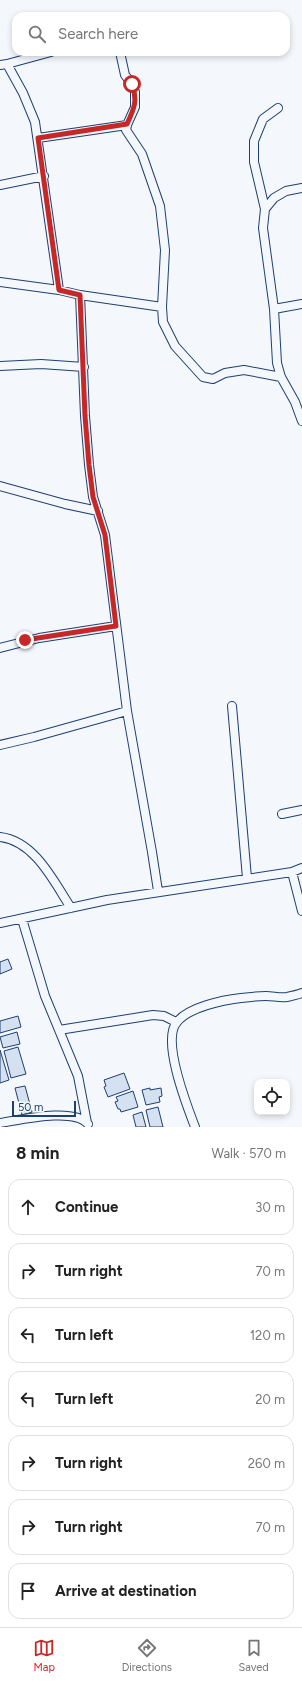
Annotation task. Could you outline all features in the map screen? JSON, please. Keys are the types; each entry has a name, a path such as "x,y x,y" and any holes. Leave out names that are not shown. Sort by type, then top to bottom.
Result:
{"street":[{"path":"35,56 3,64 23,93 35,122 44,176 59,290"},
{"path":"121,56 125,75 132,84 135,92 135,107 127,124 126,130 142,154 160,206 165,250 162,307 163,322 174,346 203,377 212,379 225,373 244,370 281,377"},
{"path":"278,108 263,119 254,142 254,162 265,209 263,228 274,309 277,363 281,377 298,402 302,421"},
{"path":"38,138 127,124"},
{"path":"0,185 44,176"},
{"path":"265,209 274,198 286,191 302,188"},
{"path":"0,282 162,307"},
{"path":"80,295 85,416 93,497 106,543 126,712 158,891"},
{"path":"274,309 302,304"},
{"path":"0,366 41,364 84,367"},
{"path":"0,486 65,504 98,511"},
{"path":"0,648 39,638 116,626"},
{"path":"232,706 247,878"},
{"path":"0,745 126,712"},
{"path":"282,814 302,810"},
{"path":"0,837 22,845 41,862 72,908"},
{"path":"0,923 158,891 292,872 302,868"},
{"path":"292,872 302,911"},
{"path":"22,919 45,996 78,1076 89,1125"},
{"path":"195,1127 183,1094 171,1044 172,1032 176,1022 188,1012 240,998 264,996 286,997 302,993"},
{"path":"59,1030 153,1015 164,1016 176,1022"},
{"path":"0,1123 31,1118 58,1116 75,1117 89,1125"}],"building":[{"path":"8,959 12,969 0,974 0,962"},
{"path":"18,1016 21,1027 0,1033 0,1021"},
{"path":"17,1032 20,1044 3,1048 0,1037"},
{"path":"18,1047 26,1074 11,1078 4,1051"},
{"path":"0,1050 9,1080 0,1083"},
{"path":"124,1073 130,1089 108,1097 104,1087 106,1086 104,1080"},
{"path":"25,1086 32,1112 22,1115 15,1088"},
{"path":"150,1088 150,1090 161,1088 162,1096 159,1097 160,1102 146,1105 142,1090"},
{"path":"133,1091 138,1107 121,1112 115,1102 118,1101 116,1097"},
{"path":"158,1107 163,1127 150,1127 146,1110"},
{"path":"142,1112 146,1127 136,1127 133,1115"}],"route":[{"path":"25,640 116,626 109,576 109,557 105,535 93,497 89,465 85,416 80,295 59,290 38,138 127,124 135,107 135,92 132,84"}]}
